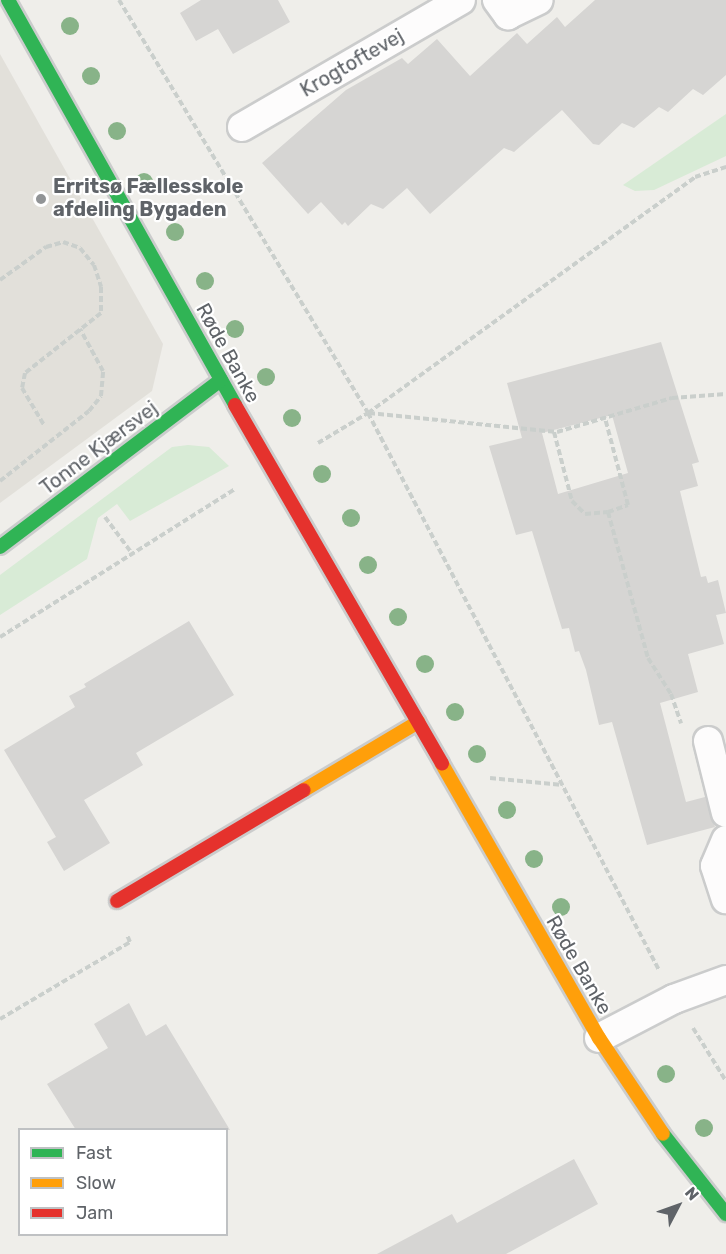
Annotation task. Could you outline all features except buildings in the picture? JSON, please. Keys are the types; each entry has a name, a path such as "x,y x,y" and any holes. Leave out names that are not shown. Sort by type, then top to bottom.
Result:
{"street":[{"name":"Røde Banke","path":"8,0 221,380 599,1038 646,1112 726,1214"},
{"name":"Krogtoftevej","path":"242,127 461,0"},
{"path":"497,0 508,15 539,0"},
{"name":"Tonne Kjærsvej","path":"0,547 221,380"},
{"path":"117,901 418,722"},
{"path":"696,737 726,813"},
{"path":"726,840 715,866 726,898"},
{"path":"599,1038 674,999 726,980"}],"path":[{"path":"119,0 368,413 674,999 726,1081"},
{"path":"318,443 368,413 695,177 726,166"},
{"path":"0,280 46,247 63,242 80,248 94,265 101,287 101,313 25,373 22,388 44,425"},
{"path":"0,481 89,411 101,396 103,370 80,329"},
{"path":"368,413 554,432 672,398 726,394"},
{"path":"554,432 572,501 585,514 608,512 628,505 605,418"},
{"path":"0,637 131,552 234,489"},
{"path":"608,512 648,658 696,737"},
{"path":"105,517 131,552"},
{"path":"447,774 564,785"},
{"path":"0,1019 130,942 117,901"}],"shaded area":[{"name":"Erritsø Fællesskole afdeling Bygaden","path":"0,54 163,344 152,391 0,503"}],"green space":[{"path":"726,114 726,156 654,190 635,191 623,185"},
{"path":"188,445 209,447 229,466 130,521 117,504 98,518 87,559 0,615 0,575 172,447"}],"traffic: fast":[{"path":"8,0 235,405"},
{"path":"0,547 221,380"},
{"path":"663,1134 726,1214"}],"traffic: slow":[{"path":"304,790 418,722"},
{"path":"442,764 599,1038 663,1134"}],"traffic: jam":[{"path":"235,405 442,764"},
{"path":"117,901 304,790"}],"place":[{"name":"Erritsø Fællesskole afdeling Bygaden","path":"41,199"}]}
